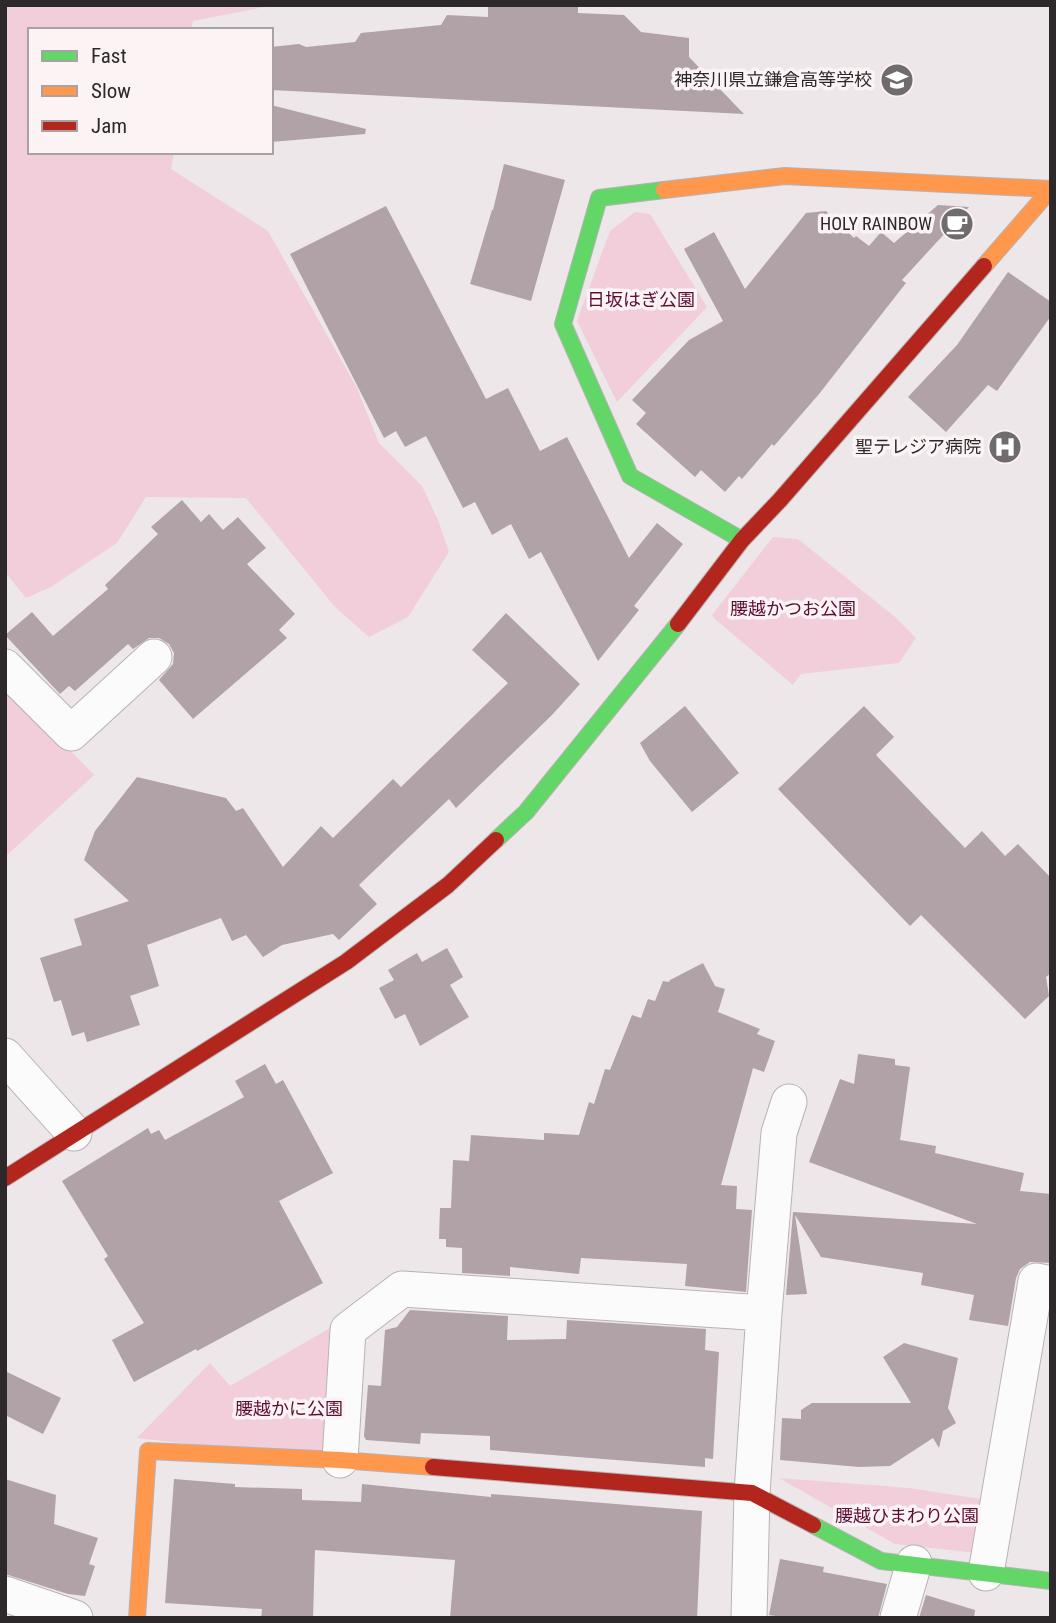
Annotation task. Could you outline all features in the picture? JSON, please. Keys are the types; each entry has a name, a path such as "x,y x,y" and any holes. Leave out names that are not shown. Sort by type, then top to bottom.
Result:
{"street":[{"path":"742,540 630,476 563,324 599,198 785,176 1051,189"},
{"path":"5,1178 346,962 448,885 526,812 691,608 742,540 1051,189"},
{"path":"5,667 71,733 154,657"},
{"path":"5,1056 74,1133"},
{"path":"749,1618 752,1493 764,1313 779,1133 789,1102"},
{"path":"986,1573 1036,1281 1051,1284"},
{"path":"340,1460 348,1330 402,1289 764,1313"},
{"path":"137,1618 148,1451 340,1460 752,1493 881,1561 1051,1581"},
{"path":"898,1618 914,1563"},
{"path":"5,1594 75,1618"}],"green space":[{"path":"5,5 275,5 193,21 191,28 28,28 28,154 174,154 171,169 268,231 356,386 379,443 422,486 449,552 408,617 369,637 335,607 246,498 146,497 117,543 51,587 26,598 5,572"},
{"name":"日坂はぎ公園","path":"635,212 650,214 707,307 617,402 577,321 610,231"},
{"name":"腰越かつお公園","path":"773,537 798,539 895,617 916,638 899,663 801,674 793,685 716,620 712,615"},
{"path":"5,683 94,775 5,857"},
{"name":"腰越かに公園","path":"342,1321 336,1434 313,1459 137,1438 210,1363 230,1386"},
{"name":"腰越ひまわり公園","path":"779,1478 909,1488 987,1500 977,1553 895,1544"}],"building":[{"path":"488,5 578,5 578,13 624,15 641,32 689,38 689,57 744,114 273,90 273,47 299,44 306,47 355,42 361,33 441,25 447,15 488,17"},
{"path":"273,106 366,129 365,134 273,142"},
{"path":"504,164 565,180 531,301 470,284"},
{"path":"938,205 969,207 902,280 906,283 819,394 774,446 772,444 742,479 739,476 725,492 701,470 695,477 636,424 646,413 632,400 689,340 723,321 684,249 714,232 745,289 806,213 826,211 854,238 856,236 869,246 881,232 894,243"},
{"path":"386,206 486,399 508,388 540,451 567,437 629,558 657,523 683,544 634,606 639,610 598,661 541,552 529,559 511,524 492,535 475,502 463,508 426,436 405,447 396,431 384,438 290,254"},
{"path":"1008,272 1051,302 1051,316 997,391 988,385 946,432 908,397 957,345"},
{"path":"182,500 201,522 209,514 223,530 238,517 266,548 247,564 295,614 279,630 287,638 193,719 159,680 173,664 174,653 169,644 159,638 149,638 133,649 128,644 75,691 69,686 60,694 5,635 32,612 53,636 108,589 105,585 158,534 151,527"},
{"path":"506,613 580,684 552,715 456,808 449,799 359,885 377,904 339,940 333,934 282,945 263,957 246,935 232,941 221,918 147,945 159,986 130,996 140,1025 87,1042 84,1032 72,1036 61,1000 54,1002 40,958 82,945 74,919 129,901 84,860 95,831 137,777 226,798 236,811 243,808 283,867 321,826 333,838 393,779 401,787 508,683 472,650"},
{"path":"685,706 739,773 692,812 650,761 640,743"},
{"path":"864,706 894,737 876,755 965,848 982,831 1005,856 1018,844 1051,878 1051,973 1046,977 1049,996 1025,1019 921,915 910,926 778,789"},
{"path":"447,948 463,977 450,985 469,1017 420,1046 405,1014 395,1019 379,988 394,980 388,970 417,953 422,962"},
{"path":"703,963 715,986 725,989 718,1012 760,1029 757,1034 775,1041 764,1072 753,1068 721,1185 737,1186 736,1209 752,1210 746,1292 685,1286 687,1264 581,1258 579,1274 510,1267 510,1276 462,1273 462,1248 446,1247 446,1239 439,1239 440,1208 451,1208 453,1160 469,1161 471,1135 544,1140 544,1133 579,1135 589,1102 594,1104 605,1069 610,1070 632,1015 641,1018 648,999 655,1001 663,981 669,982"},
{"path":"858,1054 895,1059 895,1065 910,1067 900,1140 936,1146 935,1153 1024,1173 1020,1191 1051,1194 1051,1263 1030,1262 1020,1269 1008,1326 969,1320 974,1295 921,1285 923,1273 821,1257 795,1215 807,1294 786,1295 793,1212 977,1224 809,1162 840,1079 854,1084"},
{"path":"265,1064 276,1084 283,1080 333,1173 279,1201 323,1283 134,1382 112,1340 144,1323 104,1259 108,1256 62,1181 148,1128 151,1134 159,1130 165,1140 244,1097 235,1081"},
{"path":"410,1310 508,1316 507,1340 566,1339 567,1320 706,1329 705,1350 719,1352 713,1459 705,1458 705,1467 490,1450 490,1436 421,1433 420,1444 366,1440 364,1436 368,1385 381,1386 385,1330 397,1327"},
{"path":"904,1343 958,1358 948,1408 956,1423 943,1431 939,1448 933,1438 890,1466 859,1467 780,1460 782,1418 801,1419 801,1410 812,1403 911,1403 883,1357"},
{"path":"5,1371 61,1398 43,1434 5,1415"},
{"path":"5,1479 56,1495 54,1524 98,1538 89,1564 95,1566 85,1596 68,1594 5,1574"},
{"path":"174,1479 235,1484 235,1487 302,1489 302,1500 361,1502 362,1484 491,1497 491,1494 702,1511 697,1618 450,1618 455,1560 315,1550 313,1618 261,1618 262,1609 165,1603"},
{"path":"780,1559 824,1567 823,1572 887,1584 878,1618 788,1618 769,1615"},
{"path":"926,1595 975,1610 974,1618 919,1618"}],"traffic: fast":[{"path":"664,190 599,198 563,324 630,476 742,540"},
{"path":"496,840 526,812 678,624"},
{"path":"813,1525 881,1561 1051,1581"}],"traffic: slow":[{"path":"664,190 785,176 1051,189"},
{"path":"984,266 1051,189"},
{"path":"137,1618 148,1451 433,1467"}],"traffic: jam":[{"path":"678,624 742,540 984,266"},
{"path":"5,1178 346,962 448,885 496,840"},
{"path":"433,1467 752,1493 813,1525"}],"place":[{"name":"神奈川県立鎌倉高等学校","path":"897,80"},
{"name":"HOLY RAINBOW","path":"957,224"},
{"name":"聖テレジア病院","path":"1005,447"}]}
